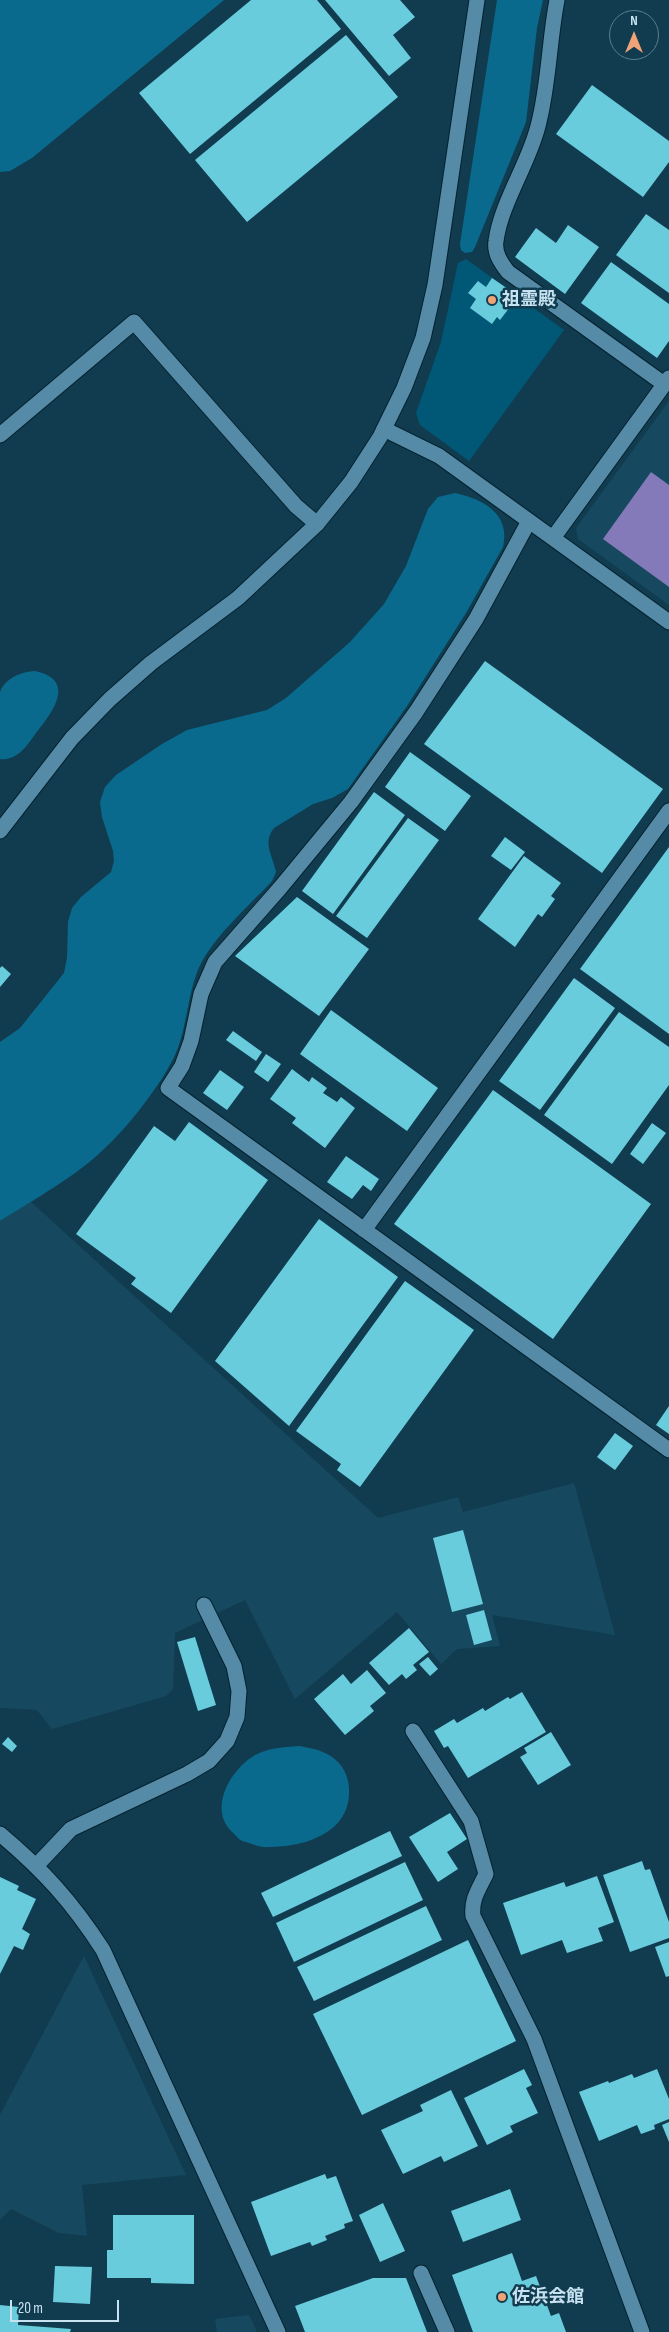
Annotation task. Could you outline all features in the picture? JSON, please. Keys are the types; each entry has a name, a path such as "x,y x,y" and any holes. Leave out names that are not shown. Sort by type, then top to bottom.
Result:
{"street":[{"path":"0,831 72,738 110,699 151,663 238,598 317,524 351,482 384,430 404,388 423,338 435,285 477,0"},
{"path":"552,538 667,381 508,272 499,260 496,244 498,228 531,150 539,125 551,30 557,0"},
{"path":"0,435 134,322 296,506 317,524"},
{"path":"384,430 439,456 669,622"},
{"path":"529,521 476,619 416,712 351,802 280,888 215,962 201,994 191,1041 182,1066 168,1088 669,1450"},
{"path":"364,1230 669,811"},
{"path":"36,1866 71,1829 187,1774 209,1760 227,1741 237,1717 239,1692 234,1666 204,1605"},
{"path":"413,1730 471,1821 486,1874 475,1894 472,1905 473,1916 534,2039 642,2332"},
{"path":"0,1834 36,1866 79,1913 103,1950 278,2332"},
{"path":"421,2273 447,2332"}],"shaded area":[{"path":"0,0 224,0 32,158 10,171 0,172"},
{"path":"497,0 543,0 537,28 526,122 475,247 472,252 465,253 461,250 460,244"},
{"path":"466,259 564,330 469,461 420,425 416,413 441,342 458,263"},
{"path":"669,401 669,605 578,539 576,528"},
{"path":"651,472 669,485 669,587 603,539"},
{"path":"455,493 475,499 492,510 499,517 503,525 504,535 503,547 466,613 407,706 348,789 332,798 313,804 274,828 269,839 269,850 276,872 272,881 229,925 202,962 196,975 176,1053 165,1074 140,1109 112,1141 80,1170 0,1221 0,1042 20,1028 64,973 67,958 68,922 72,908 81,897 111,872 114,861 113,851 102,817 100,802 105,787 116,775 162,744 187,730 267,710 286,698 350,642 384,604 406,566 428,509 438,497"},
{"path":"35,671 48,675 55,682 58,689 58,698 43,725 23,750 12,758 0,759 0,692 6,683 15,676"},
{"path":"30,1201 378,1518 458,1497 463,1512 574,1483 615,1635 492,1615 500,1646 457,1649 441,1664 397,1612 295,1699 245,1600 175,1633 173,1689 166,1696 52,1729 37,1710 0,1708 0,1221"},
{"path":"300,1746 325,1753 335,1759 345,1772 349,1789 348,1804 342,1817 334,1827 323,1835 297,1844 265,1847 241,1840 231,1831 222,1813 224,1793 234,1774 249,1759 261,1752"},
{"path":"84,1956 186,2175 82,2185 87,2236 59,2233 11,2209 0,2220 0,2115"},
{"path":"249,2315 257,2332 217,2332 215,2319"}],"building":[{"path":"251,0 317,0 341,29 190,154 139,93"},
{"path":"325,0 400,0 415,17 393,35 411,58 389,76"},
{"path":"346,35 398,97 247,222 195,160"},
{"path":"592,85 669,141 669,162 643,197 556,134"},
{"path":"646,214 669,230 669,293 616,255"},
{"path":"568,225 599,247 565,294 515,257 536,228 556,243"},
{"path":"611,262 669,304 669,341 657,358 581,303"},
{"path":"492,278 514,293 509,300 513,303 500,320 497,317 492,324 470,308 476,299 468,293 478,281 486,287"},
{"path":"485,661 663,789 602,873 424,744"},
{"path":"410,752 471,796 445,831 385,787"},
{"path":"374,792 405,815 333,914 302,891"},
{"path":"408,818 439,840 367,938 336,916"},
{"path":"505,837 525,852 511,870 491,856"},
{"path":"669,847 669,1034 580,969"},
{"path":"524,856 561,883 551,896 555,899 542,917 538,914 515,947 478,919"},
{"path":"297,897 369,949 319,1016 235,956"},
{"path":"2,966 11,974 0,987 0,968"},
{"path":"574,978 615,1008 540,1110 499,1081"},
{"path":"331,1010 438,1088 407,1131 300,1054"},
{"path":"619,1012 669,1047 669,1085 612,1164 544,1115"},
{"path":"233,1031 262,1052 256,1061 226,1040"},
{"path":"266,1054 281,1064 268,1082 254,1072"},
{"path":"292,1069 309,1082 312,1077 327,1088 323,1093 337,1102 341,1097 355,1108 325,1148 292,1123 296,1118 270,1099"},
{"path":"220,1070 244,1087 227,1110 203,1093"},
{"path":"493,1090 651,1204 553,1339 394,1224"},
{"path":"189,1122 268,1180 171,1313 131,1284 136,1278 76,1234 154,1126 175,1141"},
{"path":"652,1123 666,1133 643,1164 630,1154"},
{"path":"346,1156 379,1179 371,1191 363,1185 352,1199 327,1182"},
{"path":"319,1219 398,1277 289,1426 215,1361"},
{"path":"405,1281 474,1330 360,1487 337,1470 341,1464 296,1431"},
{"path":"669,1406 669,1434 656,1425"},
{"path":"615,1433 633,1446 615,1470 597,1457"},
{"path":"463,1530 483,1604 452,1612 433,1538"},
{"path":"484,1610 492,1640 474,1645 466,1615"},
{"path":"409,1628 429,1652 413,1665 417,1670 406,1679 402,1674 389,1685 369,1663"},
{"path":"195,1637 216,1705 198,1711 177,1642"},
{"path":"428,1657 438,1669 430,1676 419,1664"},
{"path":"367,1670 386,1693 370,1706 374,1711 345,1735 314,1699 343,1674 351,1684"},
{"path":"522,1692 546,1732 468,1778 448,1746 444,1748 434,1731 454,1719 457,1723 483,1708 485,1711 508,1697 510,1699"},
{"path":"551,1732 571,1765 538,1785 520,1757 527,1753 524,1748"},
{"path":"8,1737 17,1746 12,1752 2,1744"},
{"path":"450,1813 467,1839 447,1852 458,1869 438,1882 409,1837"},
{"path":"390,1831 402,1856 273,1917 261,1893"},
{"path":"642,1861 645,1870 650,1869 669,1922 669,1938 630,1952 603,1875"},
{"path":"405,1862 423,1900 294,1962 276,1923"},
{"path":"597,1876 614,1922 598,1928 603,1941 567,1953 562,1940 521,1955 503,1903 564,1882 566,1887"},
{"path":"0,1877 19,1886 17,1890 36,1899 22,1929 30,1934 23,1950 14,1946 0,1974"},
{"path":"426,1906 442,1940 314,2001 297,1967"},
{"path":"468,1940 516,2041 362,2115 313,2014"},
{"path":"669,1942 669,1976 666,1977 655,1947"},
{"path":"524,2069 532,2085 526,2088 538,2113 510,2126 513,2132 487,2145 464,2098"},
{"path":"657,2069 669,2099 669,2119 654,2125 655,2129 641,2134 637,2125 599,2141 579,2092 608,2081 609,2083 632,2074 634,2078"},
{"path":"451,2090 478,2146 444,2162 441,2156 403,2174 381,2130 423,2111 420,2105"},
{"path":"669,2122 669,2142 662,2125"},
{"path":"325,2174 327,2179 336,2176 353,2221 344,2224 345,2228 325,2236 327,2240 312,2246 310,2242 271,2256 251,2202"},
{"path":"510,2189 521,2220 463,2242 451,2211"},
{"path":"383,2203 405,2251 380,2262 359,2215"},
{"path":"113,2215 194,2215 194,2284 151,2283 151,2278 107,2278 107,2250 113,2250"},
{"name":"佐浜会館","path":"512,2253 522,2281 536,2276 551,2316 559,2313 566,2332 473,2332 452,2275"},
{"path":"55,2266 92,2267 90,2304 53,2302"},
{"path":"373,2278 406,2278 427,2332 305,2332 295,2306"},
{"path":"0,2305 19,2307 18,2325 71,2329 70,2332 0,2332"}],"place":[{"name":"祖霊殿","path":"492,300"},
{"name":"佐浜会館","path":"502,2297"}]}
